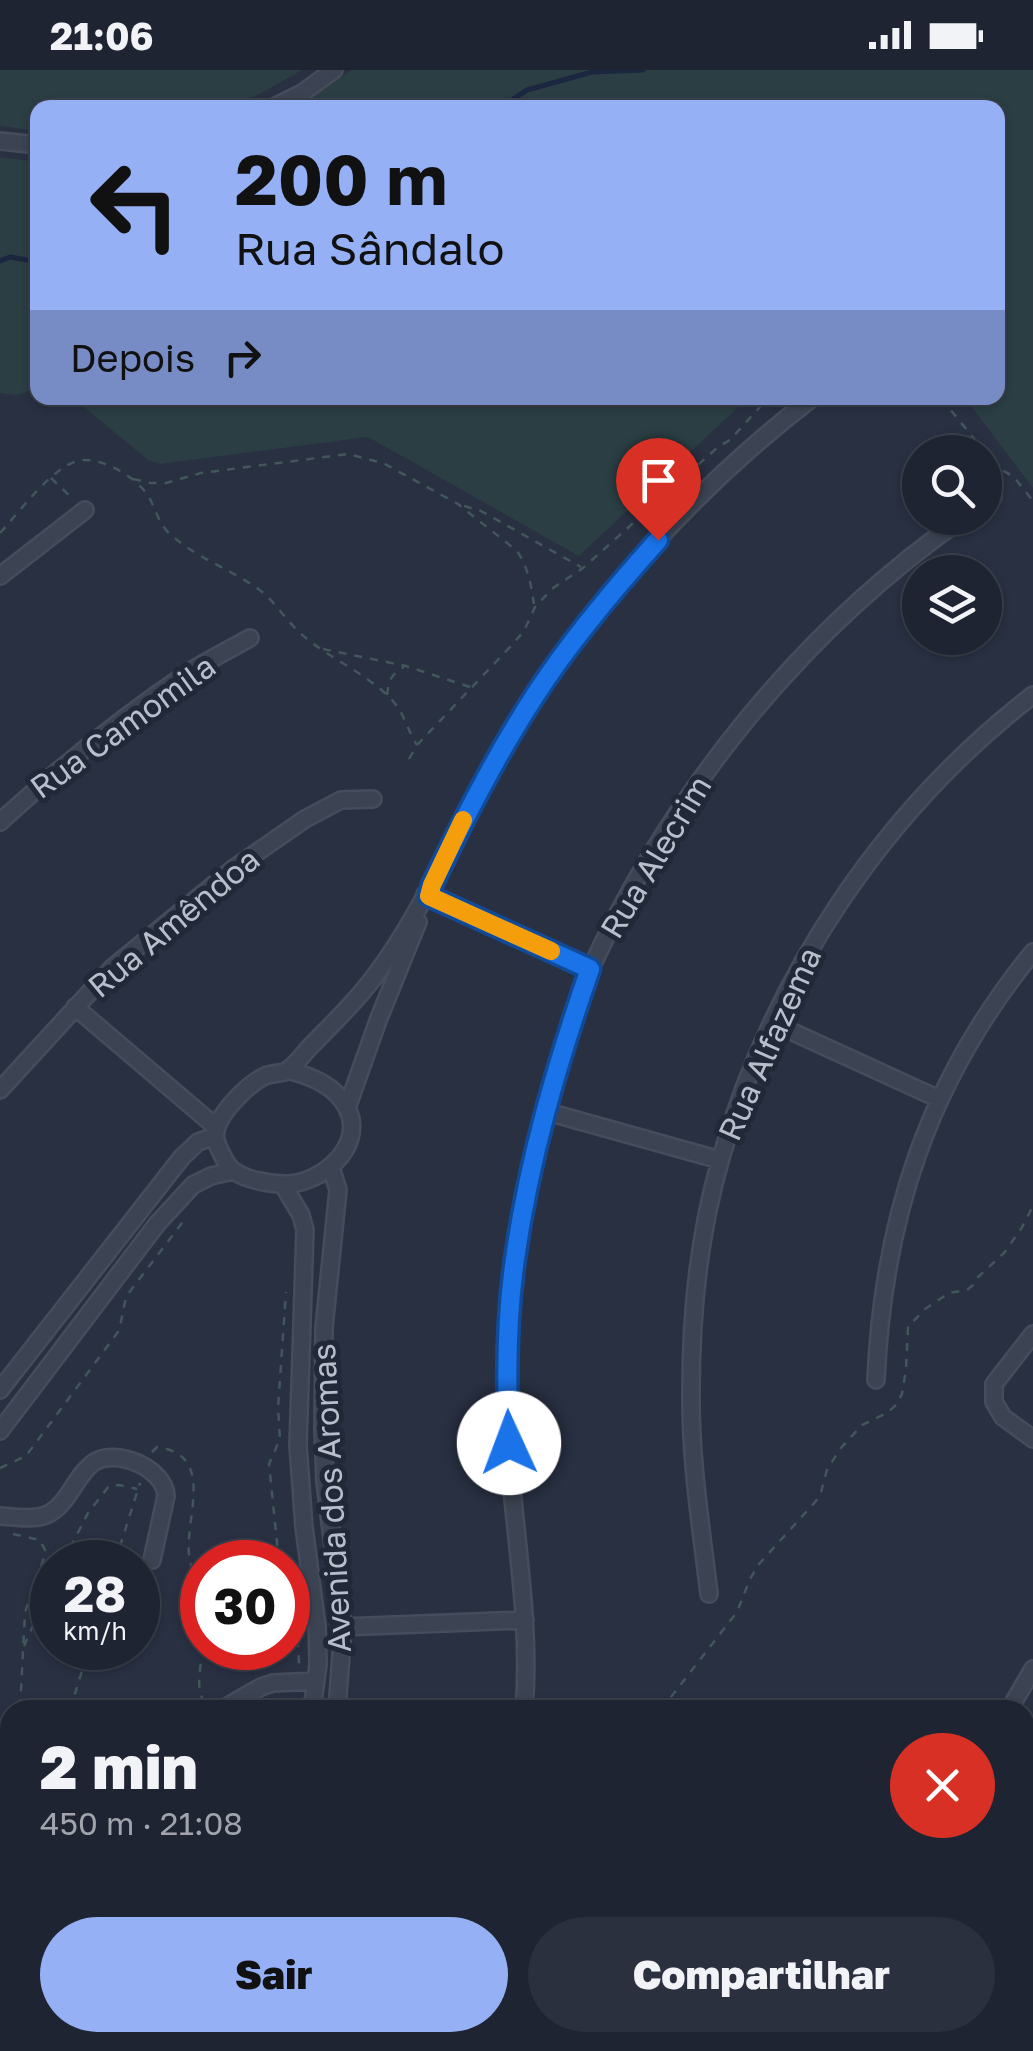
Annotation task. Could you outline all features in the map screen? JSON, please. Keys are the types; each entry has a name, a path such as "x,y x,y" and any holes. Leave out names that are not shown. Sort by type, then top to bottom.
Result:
{"street":[{"path":"288,100 334,70"},
{"path":"0,140 30,143"},
{"path":"287,1070 372,980 390,955 504,745 570,647 684,512 741,456 803,405"},
{"path":"0,576 85,510"},
{"name":"Rua Alecrim","path":"525,1700 525,1620 509,1443 508,1326 514,1262 544,1111 590,969 657,847 698,782 744,724 823,634 939,535"},
{"name":"Rua Camomila","path":"0,822 109,731 191,671 250,638"},
{"name":"Rua Alfazema","path":"708,1594 690,1392 697,1282 720,1160 746,1085 798,971 848,888 926,793 978,740 1033,695"},
{"name":"Rua Amêndoa","path":"0,1090 112,968 233,869 290,829 341,800 373,799"},
{"path":"428,891 590,969"},
{"path":"347,1108 428,891"},
{"path":"876,1380 882,1299 904,1192 939,1100 986,1015 1033,952"},
{"path":"75,1007 216,1132 223,1156 233,1171"},
{"path":"773,1023 939,1100"},
{"path":"0,1390 182,1157 216,1132 237,1096 263,1077 287,1070 304,1074 334,1091 351,1120 342,1154 330,1167 316,1178 300,1183 268,1182 233,1171 193,1185 157,1224 0,1432"},
{"path":"544,1111 720,1160"},
{"name":"Avenida dos Aromas","path":"330,1167 338,1190 324,1328 322,1430 342,1628 338,1700"},
{"name":"Avenida dos Aromas","path":"283,1184 302,1216 305,1230 298,1445 317,1626 313,1700"},
{"path":"1033,1334 994,1384 994,1402 1003,1417 1033,1439"},
{"path":"6,1516 44,1517 55,1510 91,1464 105,1457 124,1457 158,1475 166,1486 156,1540"},
{"path":"342,1628 525,1620"},
{"path":"1015,1700 1033,1669"},
{"path":"238,1700 273,1682 316,1681"}],"path":[{"path":"409,759 512,646 535,607 553,588 583,568 718,446 730,440 762,405"},
{"path":"947,405 997,467 1014,477 1033,501"},
{"path":"0,534 50,477 82,459 131,478 166,483 201,473 348,454 383,463 458,504 516,551 523,560 535,607"},
{"path":"50,477 85,510"},
{"path":"131,478 149,498 168,532 261,591 299,632 387,695 404,714 417,746"},
{"path":"458,504 481,511 583,568"},
{"path":"322,649 406,666 471,687"},
{"path":"387,695 389,679 406,666"},
{"path":"669,1700 736,1612 759,1564 816,1501 827,1470 840,1449 862,1424 896,1405 905,1384 908,1328 924,1309 950,1293 974,1285 1004,1254 1033,1206"},
{"path":"0,1468 26,1456 118,1332 128,1294 188,1215"},
{"path":"277,1540 269,1464 280,1439 278,1408 286,1283"},
{"path":"122,1540 144,1468 157,1448 171,1449 194,1476 190,1540"},
{"path":"74,1540 88,1513 109,1486 119,1484 138,1489"},
{"path":"6,1516 12,1534 40,1540 46,1552 25,1612 20,1700"},
{"path":"23,1648 30,1632"},
{"path":"73,1700 82,1670"},
{"path":"201,1670 198,1688 203,1700"}],"green space":[{"path":"0,70 302,70 245,100 30,100 30,130 0,126"},
{"path":"352,70 1033,70 1033,488 1002,447 1002,435 993,435 970,405 1005,405 1005,100 305,100"},
{"path":"0,157 30,161 30,390 16,395 0,393"},
{"path":"81,405 741,405 579,556 368,437 160,464 148,460"}],"waterway":[{"path":"512,100 527,90 592,72 643,70"},
{"path":"0,261 10,257 30,261"}],"slow traffic":[{"path":"463,820 429,896 551,951"}],"route":[{"path":"509,1443 508,1326 514,1262 544,1111 590,969 429,896 466,814 536,694 590,621 658,540"}]}
